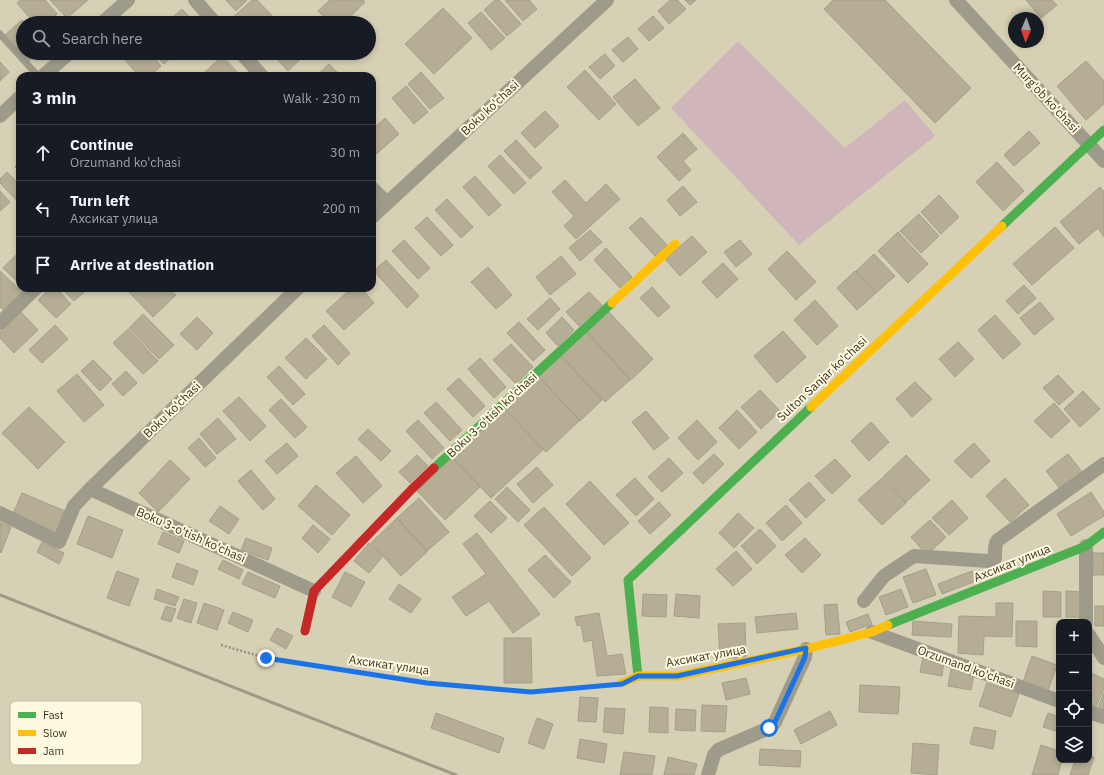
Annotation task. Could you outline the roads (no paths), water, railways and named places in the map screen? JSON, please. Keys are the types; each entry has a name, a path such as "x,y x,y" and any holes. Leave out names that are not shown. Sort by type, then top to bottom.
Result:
{"street":[{"path":"110,16 128,0"},
{"path":"194,0 209,16"},
{"name":"Boku ko'chasi","path":"376,213 608,0"},
{"name":"Murg'ob ko'chasi","path":"956,0 1104,160"},
{"path":"48,72 61,60"},
{"path":"246,60 256,72"},
{"path":"0,116 16,101"},
{"name":"Sulton Sanjar ko'chasi","path":"638,676 628,580 1104,130"},
{"path":"376,192 387,203"},
{"name":"Boku 3-o'tish ko'chasi","path":"90,489 314,590 412,489 675,244"},
{"path":"0,323 32,292"},
{"name":"Boku ko'chasi","path":"0,513 59,542 74,506 294,292"},
{"path":"864,601 884,576 914,556 988,561 993,560 995,558 996,543 998,540 1104,464"},
{"name":"Ахсикат улица","path":"622,684 638,676 677,676 872,632 1086,546 1104,532"},
{"path":"1086,546 1086,619"},
{"path":"305,631 314,590"},
{"name":"Orzumand ko'chasi","path":"872,632 1056,700"},
{"path":"1092,640 1104,658"},
{"path":"708,775 714,755 718,750 769,728 775,722 805,657 806,648"},
{"path":"1092,713 1104,717"}],"lane":[{"path":"0,34 16,52"},
{"path":"24,60 34,72"}],"railway":[{"path":"0,595 456,775"}]}
